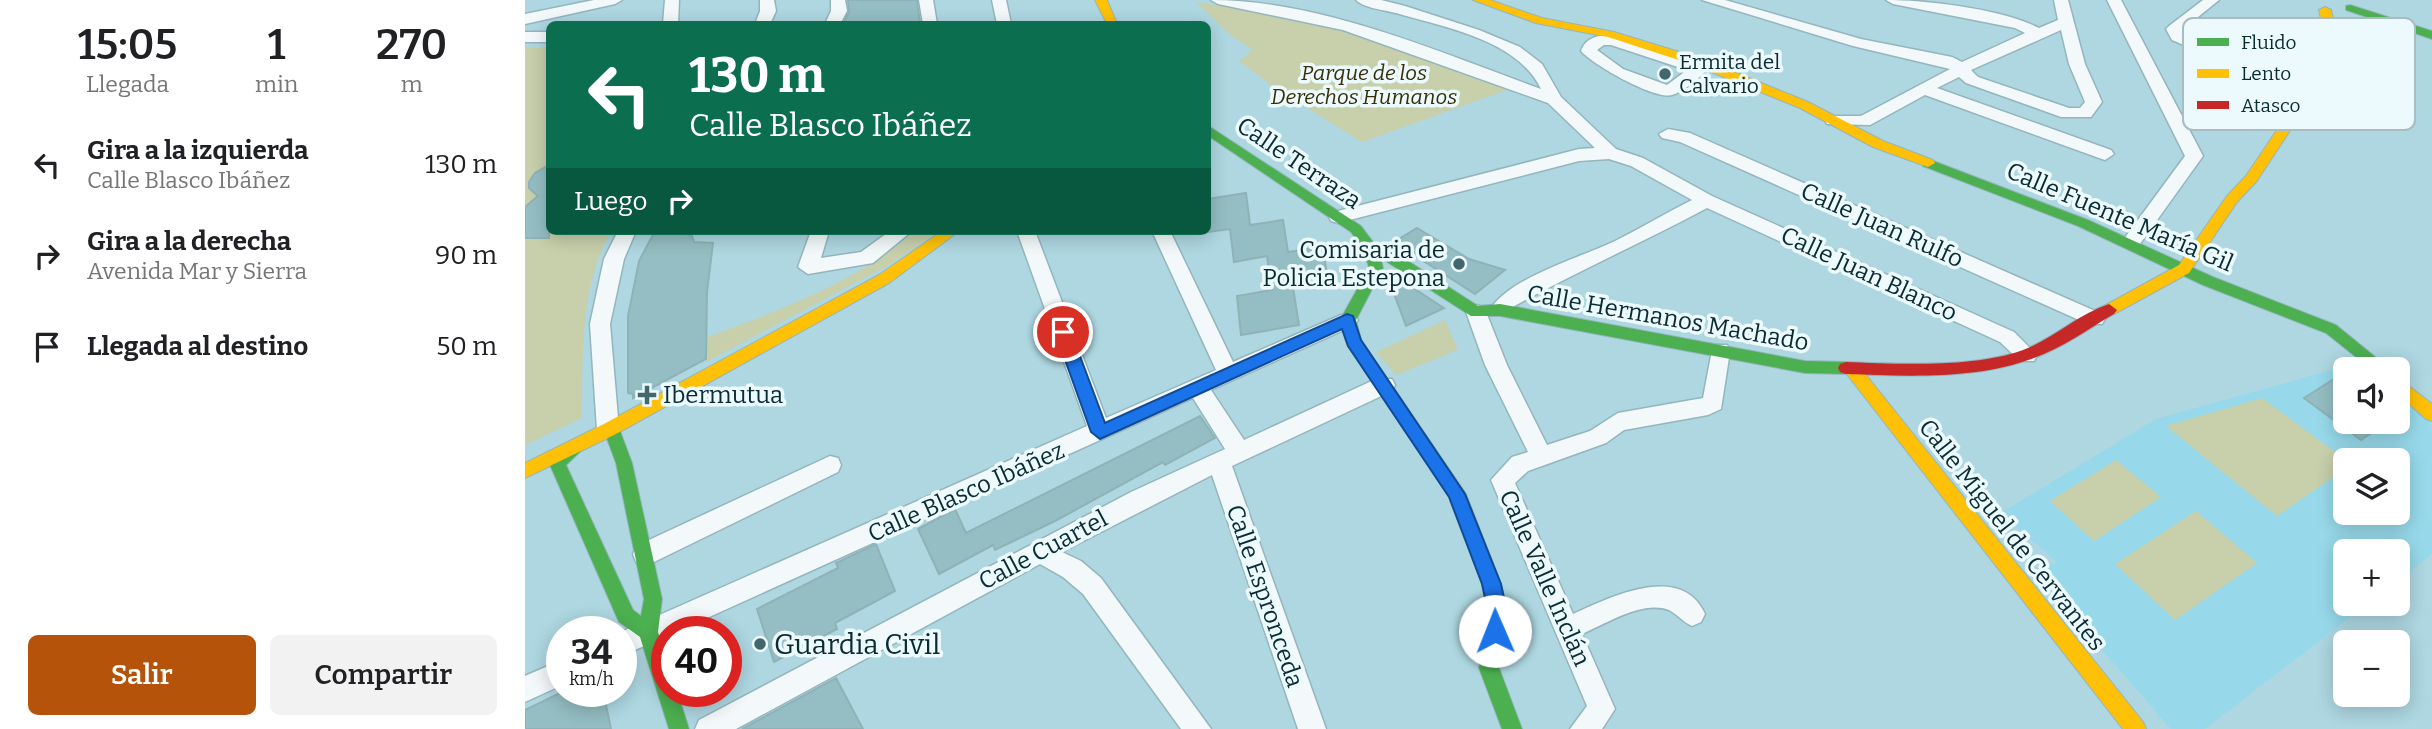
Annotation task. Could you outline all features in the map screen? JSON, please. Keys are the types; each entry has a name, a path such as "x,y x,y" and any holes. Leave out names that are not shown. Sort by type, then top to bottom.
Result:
{"street":[{"path":"525,19 615,0"},
{"path":"671,21 672,0"},
{"path":"765,21 767,0"},
{"path":"834,21 839,11 838,0"},
{"path":"926,0 930,21"},
{"path":"999,0 1003,21"},
{"path":"1101,0 1109,21"},
{"path":"1218,0 1356,29 1554,99"},
{"path":"1363,0 1422,17 1516,51 1537,68 1554,99 1610,153"},
{"path":"1479,0 1540,21 1610,34 1662,49 1804,105 1833,120 1864,129 1925,88 2037,33 2066,22"},
{"path":"1709,0 1859,43 1952,62 1972,80 2067,113 2089,111 2094,102 2077,64 2061,0"},
{"path":"1893,0 2020,24 2037,33"},
{"path":"2114,0 2194,156 2130,243"},
{"path":"2191,18 2211,0"},
{"path":"2318,5 2343,12 2347,4 2385,18"},
{"path":"2183,22 2177,25 2175,33 2183,39"},
{"path":"2415,29 2432,35"},
{"path":"525,37 546,37"},
{"path":"1601,40 1612,40 1699,69 1669,91 1616,72 1589,51 1590,47 1601,40"},
{"path":"1925,88 1937,95 2105,154"},
{"name":"Calle Fuente María Gil","path":"1864,129 2341,335 2368,357"},
{"path":"2184,269 2284,130"},
{"name":"Calle Terraza","path":"1211,132 1356,229 1371,250"},
{"name":"Calle Juan Rulfo","path":"1668,134 1684,137 2095,319"},
{"path":"1338,217 1579,156 1610,153"},
{"name":"Calle Juan Blanco","path":"1610,153 1637,162 1706,200 2007,337 2027,355"},
{"path":"1500,310 1504,303 1566,268 1621,246 1706,200"},
{"path":"625,235 614,259 600,324 615,432 645,554 653,599 648,632 679,729"},
{"path":"819,235 808,267 866,258 898,235"},
{"path":"525,481 615,432 677,391 884,279 946,235"},
{"path":"1027,235 1100,432"},
{"path":"1163,235 1228,374"},
{"path":"1371,250 1389,256 1476,312 1496,365 1541,455 1598,437 1618,422 1708,406 1713,403 1720,351"},
{"path":"1371,250 1376,268 1347,320 1354,341 1457,494 1492,584 1497,612 1489,668 1512,729"},
{"name":"Calle Hermanos Machado","path":"1476,312 1500,310 1805,367 1891,370 1965,365 2027,355 2184,269"},
{"name":"Calle Blasco Ibáñez","path":"637,637 1347,320"},
{"name":"Calle Miguel de Cervantes","path":"1852,369 2136,729"},
{"name":"Calle Cuartel","path":"709,729 1139,499 1384,385"},
{"name":"Calle Espronceda","path":"1198,388 1229,457 1312,729"},
{"path":"2410,395 2432,414"},
{"path":"559,461 589,440 615,432"},
{"path":"574,448 615,432"},
{"path":"525,471 559,461 589,440"},
{"name":"Calle Valle Inclán","path":"1541,455 1508,472 1502,480 1566,629 1593,719"},
{"path":"559,461 626,616 648,632"},
{"path":"645,554 830,465"},
{"path":"1039,552 1072,569 1092,586 1197,729"},
{"path":"1566,629 1653,595 1669,596 1685,604 1692,614"},
{"path":"525,689 546,679"}],"shaded area":[{"path":"2333,370 2333,434 2410,434 2410,403 2432,423 2432,554 2410,571 2410,539 2333,539 2333,616 2351,616 2205,729 2171,729 2036,574 2057,562 2001,513 2156,419"}],"green space":[{"name":"Parque de los Derechos Humanos","path":"1196,2 1308,20 1395,42 1515,87 1362,142 1278,90 1239,61 1253,50 1233,37"},
{"path":"546,47 546,235 609,235 593,276 588,299 583,346 582,418 525,445 525,48"},
{"path":"910,235 933,235 887,266 706,362 705,338 787,306 843,280"},
{"path":"1445,320 1458,350 1396,375 1376,352"},
{"path":"2262,398 2333,450 2333,477 2277,516 2166,426"},
{"path":"2116,460 2161,497 2094,541 2050,501"},
{"path":"2196,511 2257,563 2175,620 2115,564"}],"building":[{"path":"848,0 917,0 920,21 844,21 849,12"},
{"path":"546,167 546,235 549,235 549,238 525,238 525,207 538,196 529,188 529,182 535,173"},
{"path":"1246,193 1250,225 1283,220 1288,252 1322,247 1329,283 1293,288 1299,325 1241,335 1237,296 1272,290 1267,256 1234,262 1230,229 1211,231 1211,198"},
{"name":"Comisaria de Policia Estepona","path":"1417,228 1469,259 1505,270 1475,294 1394,242"},
{"path":"653,235 690,235 694,242 713,243 707,292 706,359 633,398 633,394 628,393 628,316 639,261"},
{"path":"1407,284 1444,308 1406,326 1393,291"},
{"path":"2333,380 2333,419 2304,398"},
{"path":"1200,416 1215,438 1165,465 1163,462 1057,520 995,550 993,545 939,574 918,529 955,509 966,533"},
{"path":"2353,434 2370,434 2361,440"},
{"path":"876,544 895,591 835,623 837,629 774,662 757,609 838,568 836,563"},
{"path":"836,678 863,729 742,729"},
{"path":"546,700 546,707 606,707 611,729 525,729 525,710"}],"traffic: fast":[{"path":"2350,8 2380,18"},
{"path":"2415,29 2432,35"},
{"path":"1211,132 1356,229 1371,250 1376,268 1348,320 1354,341 1457,494 1492,584 1498,612 1489,668 1512,729"},
{"path":"1928,163 2083,223 2208,281 2331,329 2367,357"},
{"path":"1371,250 1389,256 1476,312 1500,310 1805,367 1846,368"},
{"path":"614,436 624,463 653,599 648,632 679,729"},
{"path":"577,447 561,458 558,465 626,616 648,632"}],"traffic: slow":[{"path":"1101,0 1111,21"},
{"path":"1479,0 1540,21 1610,34 1698,62 1804,105 1878,144 1928,163"},
{"path":"2325,10 2327,18"},
{"path":"2109,310 2184,269 2284,130"},
{"path":"525,471 608,430 884,279 946,235"},
{"path":"1852,369 2136,729"},
{"path":"2410,395 2432,414"}],"traffic: jam":[{"path":"1846,368 1939,368 2012,359 2039,349 2109,310"}],"place":[{"name":"Ermita del Calvario","path":"1665,74"},
{"name":"Comisaria de Policia Estepona","path":"1459,264"},
{"name":"Ibermutua","path":"647,395"},
{"name":"Guardia Civil","path":"760,644"}],"route":[{"path":"1063,332 1100,432 1347,320 1354,341 1457,494 1492,584 1497,612 1495,631"}]}
